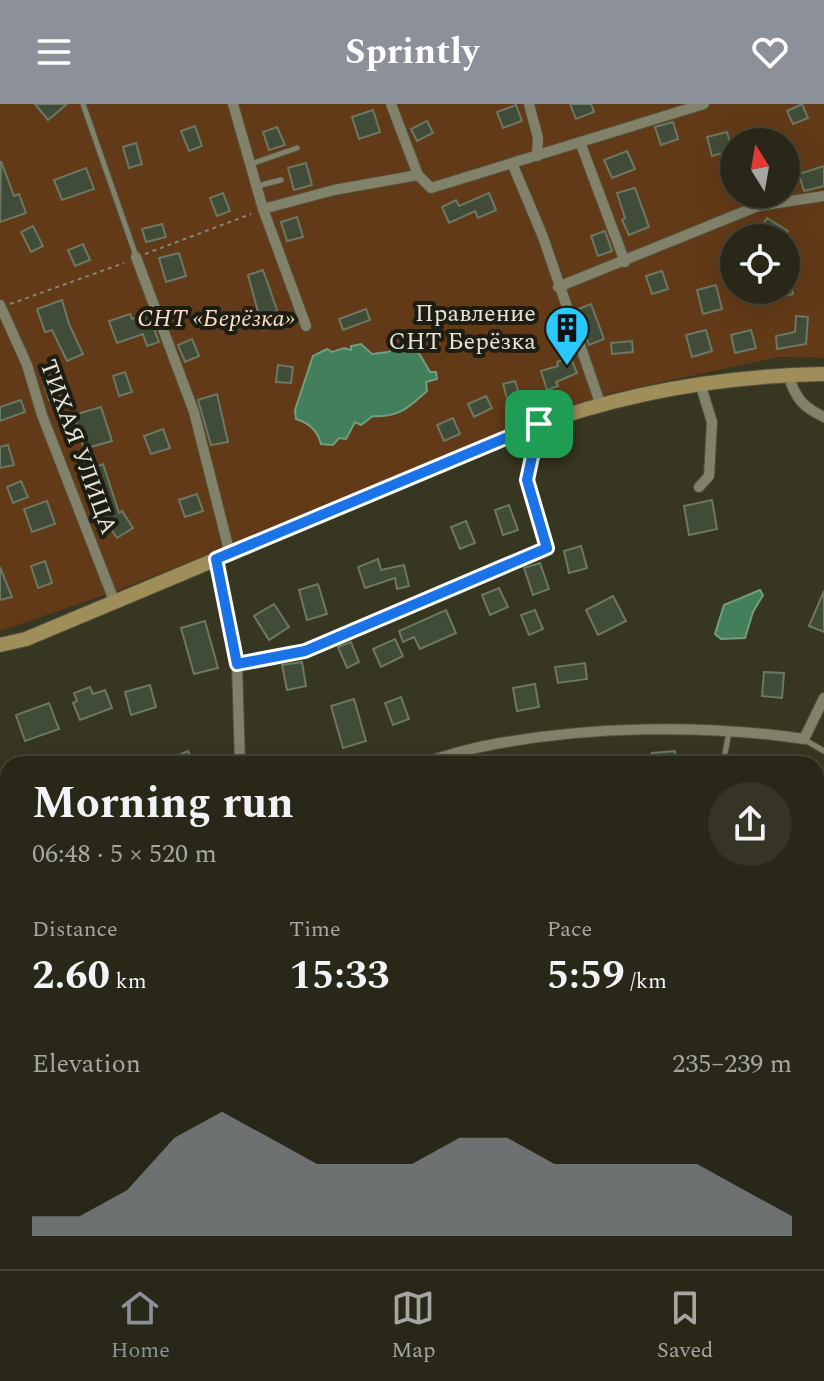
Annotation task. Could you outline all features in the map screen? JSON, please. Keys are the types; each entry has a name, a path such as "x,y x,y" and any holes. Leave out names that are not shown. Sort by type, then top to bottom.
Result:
{"main road":[{"path":"0,645 26,639 539,424 600,403 700,383 824,374"}],"street":[{"path":"233,104 263,209 306,326"},
{"path":"391,104 418,175 431,188 678,108 704,104"},
{"path":"529,104 538,138 537,156"},
{"path":"580,142 625,262"},
{"path":"512,163 543,237 600,403"},
{"path":"263,209 334,190 418,175"},
{"path":"558,287 758,206 824,196"},
{"path":"136,257 194,412 223,556 237,664 240,756"},
{"name":"ТИХАЯ УЛИЦА","path":"0,306 27,365 42,415 115,603"},
{"path":"788,375 796,398 824,417"},
{"path":"699,487 709,476 712,454 712,422 700,383"},
{"path":"237,664 305,651 547,548 527,480 539,424"},
{"path":"447,756 483,746 587,731 729,731 804,739 824,698"}],"lane":[{"path":"83,104 136,257"},
{"path":"250,164 297,148"},
{"path":"256,187 281,180"},
{"path":"724,756 729,731"},
{"path":"804,739 824,751"}],"path":[{"path":"0,306 109,270 263,209"}],"green space":[{"name":"СНТ «Берёзка»","path":"0,104 824,104 824,358 779,357 611,393 119,590 0,631"}],"shaded area":[{"path":"410,338 430,372 436,372 437,379 426,382 427,391 409,406 390,415 373,416 361,425 355,422 346,439 339,438 333,445 321,444 312,428 296,419 295,410 313,356 327,349 332,352 344,348 351,350 351,346 361,344 372,354 388,352"},
{"path":"760,590 763,595 753,612 745,638 721,639 715,634 724,605"}],"building":[{"path":"35,104 67,104 48,120"},
{"path":"570,104 591,104 594,112 576,119"},
{"path":"802,104 808,118 793,124 787,111"},
{"path":"516,105 522,121 503,128 497,112"},
{"path":"373,110 380,132 359,139 352,117"},
{"path":"427,121 433,133 417,141 411,129"},
{"path":"673,122 678,139 661,145 655,127"},
{"path":"195,126 202,146 189,151 181,131"},
{"path":"277,127 285,145 269,150 263,132"},
{"path":"720,134 720,154 712,156 707,137"},
{"path":"136,143 142,164 129,168 123,147"},
{"path":"627,151 635,169 612,178 604,160"},
{"path":"1,161 14,196 19,194 26,213 0,222"},
{"path":"306,163 312,185 294,190 288,168"},
{"path":"824,166 824,186 804,191 800,174"},
{"path":"86,168 94,189 62,200 54,180"},
{"path":"635,188 649,227 629,235 622,220 625,218 617,193"},
{"path":"223,193 230,211 217,216 210,198"},
{"path":"489,193 496,210 478,218 475,211 449,223 442,207 456,200 459,206"},
{"path":"297,217 303,237 287,241 281,222"},
{"path":"767,218 777,224 763,224"},
{"path":"162,224 166,237 146,242 142,229"},
{"path":"33,226 43,246 31,252 21,232"},
{"path":"605,231 612,251 598,256 591,236"},
{"path":"83,244 90,260 75,266 68,250"},
{"path":"179,253 186,276 166,282 159,258"},
{"path":"263,270 282,324 263,330 248,275"},
{"path":"662,271 668,289 652,294 646,276"},
{"path":"716,285 722,309 703,314 697,290"},
{"path":"62,300 83,354 67,361 52,330 45,332 37,309"},
{"path":"591,304 604,339 589,345 576,310"},
{"path":"366,309 370,320 343,330 339,319"},
{"path":"148,313 159,342 147,346 143,334 117,343 109,321 130,314 132,319"},
{"path":"796,316 808,317 806,344 777,349 776,336 795,332"},
{"path":"706,330 712,351 692,357 686,335"},
{"path":"751,330 756,348 735,353 731,335"},
{"path":"192,339 199,356 185,362 178,345"},
{"path":"632,341 633,352 612,354 611,343"},
{"path":"570,356 577,373 556,382 558,386 547,390 541,371 558,366 557,362"},
{"path":"278,365 293,367 291,383 276,382"},
{"path":"125,372 132,392 119,396 113,376"},
{"path":"60,375 67,394 49,400 43,381"},
{"path":"515,381 521,399 508,402 503,384"},
{"path":"217,394 228,442 211,445 198,400"},
{"path":"486,396 492,408 474,417 468,404"},
{"path":"21,400 25,412 0,421 0,407"},
{"path":"101,407 112,441 84,449 74,415"},
{"path":"453,418 460,434 444,441 437,425"},
{"path":"163,429 170,448 151,454 144,436"},
{"path":"8,445 14,465 0,468 0,447"},
{"path":"103,464 119,513 122,511 133,528 117,538 96,511 88,485 84,487 79,474"},
{"path":"21,481 28,497 13,503 7,487"},
{"path":"197,494 203,511 185,517 179,500"},
{"path":"712,500 717,529 689,535 684,506"},
{"path":"47,501 55,524 32,532 24,509"},
{"path":"509,505 518,530 503,535 495,510"},
{"path":"466,521 475,543 460,549 451,527"},
{"path":"581,546 587,568 569,573 564,551"},
{"path":"378,559 381,570 404,565 409,586 397,589 395,578 365,588 358,567"},
{"path":"45,561 52,583 38,588 31,566"},
{"path":"540,563 549,589 533,595 524,568"},
{"path":"0,567 12,597 0,600"},
{"path":"318,584 327,614 307,620 299,590"},
{"path":"499,588 508,607 490,615 482,595"},
{"path":"824,591 824,632 809,626"},
{"path":"613,596 626,621 598,635 586,610"},
{"path":"274,604 289,627 269,640 254,616"},
{"path":"446,610 456,633 420,649 414,637 403,642 399,631"},
{"path":"535,610 543,629 529,635 521,615"},
{"path":"205,621 218,668 194,674 181,628"},
{"path":"395,639 403,656 381,667 373,649"},
{"path":"351,642 359,662 347,668 338,647"},
{"path":"302,662 306,686 287,690 282,665"},
{"path":"585,663 587,679 558,683 555,667"},
{"path":"764,672 784,673 782,698 762,696"},
{"path":"535,684 539,707 517,711 513,688"},
{"path":"150,685 156,707 131,715 125,692"},
{"path":"90,687 93,694 105,690 112,708 80,720 73,703 77,701 74,693"},
{"path":"401,697 409,719 393,725 385,703"},
{"path":"354,699 366,741 343,748 331,706"},
{"path":"49,703 59,729 25,741 16,715"},
{"path":"675,751 675,756 652,756 652,753"}],"place":[{"name":"Правление СНТ Берёзка","path":"567,367"}],"route":[{"path":"539,424 527,480 547,548 305,651 237,664 216,559 539,424"}]}
